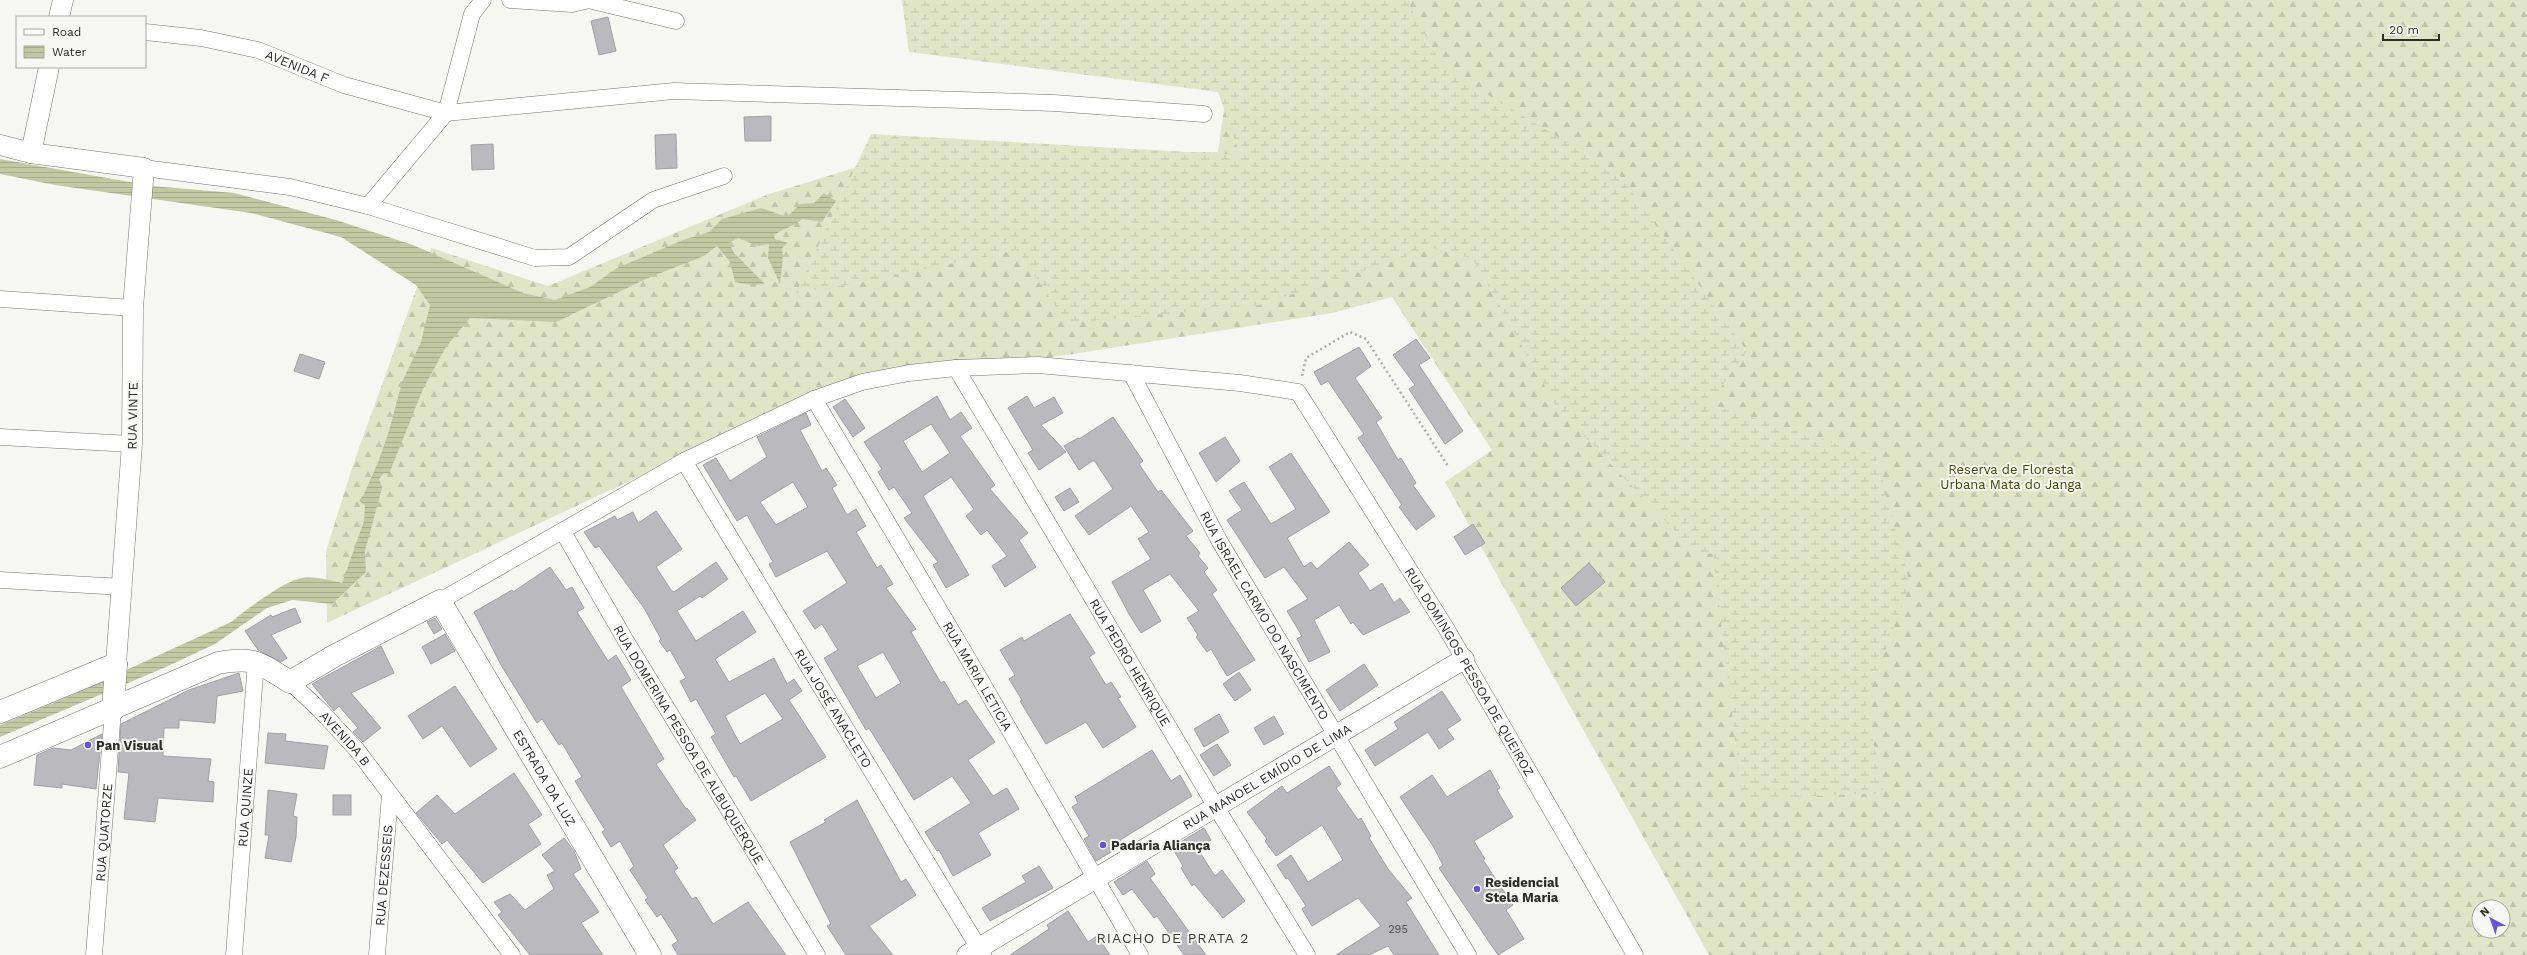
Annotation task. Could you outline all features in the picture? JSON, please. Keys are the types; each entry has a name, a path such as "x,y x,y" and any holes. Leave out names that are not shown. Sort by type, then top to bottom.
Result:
{"main road":[{"path":"290,682 334,656 440,601"},
{"name":"ESTRADA DA LUZ","path":"440,601 650,955"},
{"name":"AVENIDA B","path":"0,757 218,663 240,658 256,660 290,682"},
{"path":"0,712 116,665 113,709"}],"street":[{"path":"368,206 446,113 472,14 483,0"},
{"path":"510,0 572,4 588,0 676,22"},
{"name":"AVENIDA F","path":"146,32 202,38 258,50 344,85 446,113"},
{"path":"31,153 49,68"},
{"path":"446,113 674,90 1054,103 1204,114"},
{"path":"0,145 31,153 144,170 290,187 368,206 535,258 569,257 653,200 724,176"},
{"name":"RUA VINTE","path":"116,665 123,586 132,444 132,308 144,170"},
{"path":"0,299 132,308"},
{"path":"440,601 563,532 684,461 814,399 862,382 909,373 956,368 1038,365 1240,383 1298,392"},
{"name":"RUA PEDRO HENRIQUE","path":"956,368 1216,807 1306,955"},
{"name":"RUA ISRAEL CARMO DO NASCIMENTO","path":"1131,373 1220,542 1335,737 1468,955"},
{"name":"RUA DOMINGOS PESSOA DE QUEIROZ","path":"1298,392 1464,659 1635,955"},
{"name":"RUA MARIA LETICIA","path":"814,399 964,650 1094,879 1140,955"},
{"path":"0,437 132,444"},
{"name":"RUA JOSÉ ANACLETO","path":"684,461 976,953"},
{"name":"RUA DOMERINA PESSOA DE ALBUQUERQUE","path":"563,532 630,648 817,955"},
{"path":"0,580 123,586"},
{"name":"RUA MANOEL EMÍDIO DE LIMA","path":"976,953 1094,879 1464,659"},
{"name":"RUA QUINZE","path":"234,955 256,660"},
{"name":"AVENIDA B","path":"290,682 320,710 357,750 512,955"},
{"name":"RUA QUATORZE","path":"94,955 113,709"},
{"name":"RUA DEZESSEIS","path":"377,955 390,795"}],"path":[{"path":"1298,392 1306,358 1350,332 1366,339 1448,466"}],"green space":[{"path":"902,0 1407,0 1443,68 1618,173 1747,351 1709,404 1876,456 1910,585 1866,702 1883,793 1742,799 1713,554 1695,552 1557,408 1473,259 1432,248 1259,305 1067,323 1017,250 842,286 796,293 871,134 1240,155 1218,92 909,52"},
{"name":"Reserva de Floresta Urbana Mata do Janga","path":"1220,0 2527,0 2527,955 1709,955 1445,482 1492,450 1392,297 1332,313 813,395 327,623 326,551 353,465 431,248 548,286 769,194 907,152 1218,152 1228,79"}],"water":[{"path":"0,159 152,186 234,193 336,220 413,245 523,293 555,300 590,287 617,268 683,240 709,232 722,219 761,208 787,217 800,204 814,203 824,193 836,201 822,222 802,219 774,235 775,239 788,243 782,248 783,256 780,284 768,258 769,244 758,246 738,238 729,243 734,253 765,284 751,285 735,282 730,262 717,246 704,256 648,278 556,322 470,318 446,347 423,389 389,474 384,473 379,479 382,488 365,551 366,572 332,604 292,600 267,608 215,644 166,667 0,737 0,725 72,695 231,622 282,586 303,578 320,578 342,583 364,521 365,505 359,501 364,494 379,460 389,431 402,382 421,342 430,305 416,285 341,237 251,213 55,185 0,174"}],"building":[{"path":"608,17 616,51 599,55 591,21"},
{"path":"771,116 771,141 745,141 744,117"},
{"path":"676,134 677,168 656,169 655,135"},
{"path":"493,144 494,169 472,170 471,145"},
{"path":"1416,339 1430,358 1419,365 1463,431 1445,444 1409,389 1415,385 1393,355"},
{"path":"1359,347 1371,366 1355,378 1382,418 1376,422 1398,460 1401,458 1416,483 1413,485 1435,516 1416,530 1399,507 1402,505 1358,438 1364,434 1328,381 1321,385 1314,372"},
{"path":"300,354 325,362 319,379 294,371"},
{"path":"937,396 950,420 961,412 972,428 960,436 995,485 990,489 1028,533 1019,540 1036,567 1005,587 992,566 1007,556 987,530 981,535 966,516 974,509 951,477 923,496 969,575 946,588 933,565 938,562 904,518 912,513 894,487 889,490 878,472 882,469 864,442","holes":["931,424 950,453 922,472 903,441"]},
{"path":"1027,396 1034,408 1054,397 1063,413 1041,425 1066,452 1039,470 1028,453 1033,450 1008,408"},
{"path":"845,399 865,428 853,437 833,407"},
{"path":"806,413 811,425 800,430 822,471 826,468 837,485 832,488 847,515 856,509 866,526 856,532 877,568 881,565 893,584 886,588 916,629 911,632 941,683 944,681 958,705 966,700 995,742 968,760 993,796 1007,788 1019,809 978,833 991,855 953,876 939,850 937,851 925,832 971,803 952,776 914,800 869,728 866,730 824,658 838,650 822,624 815,629 803,611 847,583 827,551 776,577 769,564 773,562 747,515 737,521 703,465 716,458 730,481 767,457 757,437","holes":["793,482 808,507 776,525 760,502","883,652 901,683 876,698 857,666"]},
{"path":"1113,417 1143,461 1139,464 1158,492 1161,490 1193,531 1186,536 1200,553 1198,556 1208,568 1204,572 1217,590 1212,594 1255,660 1227,676 1211,649 1207,652 1196,637 1198,635 1187,618 1199,611 1170,574 1143,590 1161,621 1141,633 1129,614 1112,582 1151,559 1138,539 1149,532 1131,506 1089,535 1075,516 1113,489 1094,460 1079,470 1064,446 1078,438 1079,439"},
{"path":"1225,437 1240,461 1216,482 1199,453"},
{"path":"1291,453 1330,512 1287,538 1304,567 1311,562 1317,569 1349,542 1369,565 1358,573 1370,591 1382,583 1394,603 1400,598 1410,612 1363,635 1353,622 1351,624 1339,605 1314,620 1330,652 1309,662 1297,639 1302,636 1287,611 1308,599 1284,567 1265,578 1227,520 1242,510 1229,491 1244,482 1271,524 1296,509 1269,467"},
{"path":"1070,488 1079,502 1064,511 1055,497"},
{"path":"656,511 682,549 656,567 671,590 674,592 716,562 728,579 702,598 700,596 677,611 696,641 743,611 756,632 715,659 729,682 774,658 787,684 794,679 802,691 789,700 826,757 751,801 736,776 734,777 711,737 716,734 696,699 691,702 680,681 686,678 670,650 667,652 659,641 661,639 644,608 599,546 595,548 584,532 615,516 617,520 633,512 638,523","holes":["765,693 783,719 740,744 725,716"]},
{"path":"1473,524 1485,543 1465,555 1454,537"},
{"path":"1589,563 1605,582 1576,606 1561,588"},
{"path":"550,567 566,590 572,587 584,608 577,612 608,661 616,655 631,680 621,687 664,759 656,764 686,809 687,808 696,820 663,845 678,868 674,871 692,899 696,897 713,924 748,902 786,955 678,955 672,945 678,941 661,914 657,917 645,900 648,898 630,870 634,866 620,841 611,847 602,832 605,830 575,781 582,777 562,743 559,745 542,719 537,723 501,665 474,612 512,590 513,592"},
{"path":"295,608 301,622 271,635 287,658 281,662 258,650 245,631 271,615 272,617"},
{"path":"1070,614 1095,653 1089,657 1106,685 1111,682 1121,697 1118,698 1136,727 1103,748 1086,722 1046,744 1020,701 1022,700 1009,679 1015,675 1000,650 1022,637 1024,641"},
{"path":"435,618 442,629 434,634 427,622"},
{"path":"445,634 455,651 431,664 422,647"},
{"path":"381,646 394,673 351,693 381,728 363,742 353,732 358,728 339,706 334,711 312,684"},
{"path":"1364,664 1378,685 1340,711 1326,690"},
{"path":"1239,672 1251,690 1235,701 1223,684"},
{"path":"239,673 243,691 217,696 215,723 179,720 179,728 164,728 163,756 211,759 208,781 214,782 213,802 158,798 155,822 124,819 129,773 118,772 121,724 189,690"},
{"path":"455,686 497,749 470,767 442,726 423,739 408,716"},
{"path":"1442,691 1461,720 1447,729 1454,739 1439,749 1428,732 1375,766 1365,750 1398,729 1394,722"},
{"path":"1219,714 1229,732 1204,747 1194,729"},
{"path":"1274,716 1284,734 1264,745 1254,728"},
{"path":"268,733 286,734 285,741 328,746 324,769 265,763"},
{"path":"102,734 96,789 62,784 62,788 34,785 37,755 53,748 71,750"},
{"path":"1217,744 1231,765 1214,776 1200,755"},
{"path":"1152,750 1171,781 1180,775 1192,796 1120,840 1123,845 1096,861 1084,839 1089,836 1072,807 1078,803 1075,797"},
{"path":"1329,766 1341,784 1336,788 1358,820 1361,818 1371,836 1369,838 1388,869 1412,898 1406,902 1439,955 1394,955 1388,946 1369,955 1336,955 1381,926 1358,898 1312,926 1302,909 1306,906 1288,878 1286,879 1277,865 1291,855 1308,882 1343,860 1322,825 1276,856 1265,841 1267,839 1247,812 1282,786 1287,793"},
{"path":"1490,770 1500,788 1497,790 1513,817 1474,841 1485,859 1483,860 1513,905 1506,910 1524,939 1498,955 1439,868 1443,865 1433,846 1400,797 1432,775 1447,797"},
{"path":"514,773 542,815 528,824 541,844 483,883 447,840 442,844 416,813 437,795 455,814"},
{"path":"268,790 297,794 293,816 297,817 296,837 291,862 265,858 269,835 265,835"},
{"path":"333,795 351,795 351,815 333,815"},
{"path":"857,800 901,882 906,879 916,895 869,926 893,955 846,955 827,926 831,924 790,842 826,822 824,820"},
{"path":"1204,828 1211,840 1197,848 1215,876 1222,870 1245,901 1223,918 1194,884 1192,886 1181,868 1183,866 1172,847"},
{"path":"564,838 574,851 581,869 573,874 599,912 581,923 603,955 530,955 498,915 502,912 494,902 510,894 525,910 554,889 547,875 555,871 542,855"},
{"path":"1147,861 1155,874 1150,878 1206,955 1184,955 1157,916 1154,918 1132,889 1123,895 1114,882"},
{"path":"1039,866 1053,888 990,921 982,908 1026,882 1022,876"},
{"path":"1068,911 1088,942 1097,936 1110,955 1010,955 1049,929 1047,925"}],"place":[{"name":"Pan Visual","path":"88,745"},
{"name":"Padaria Aliança","path":"1103,845"},
{"name":"Residencial Stela Maria","path":"1477,889"}],"district":[{"name":"RIACHO DE PRATA 2","path":"1173,938"}]}
